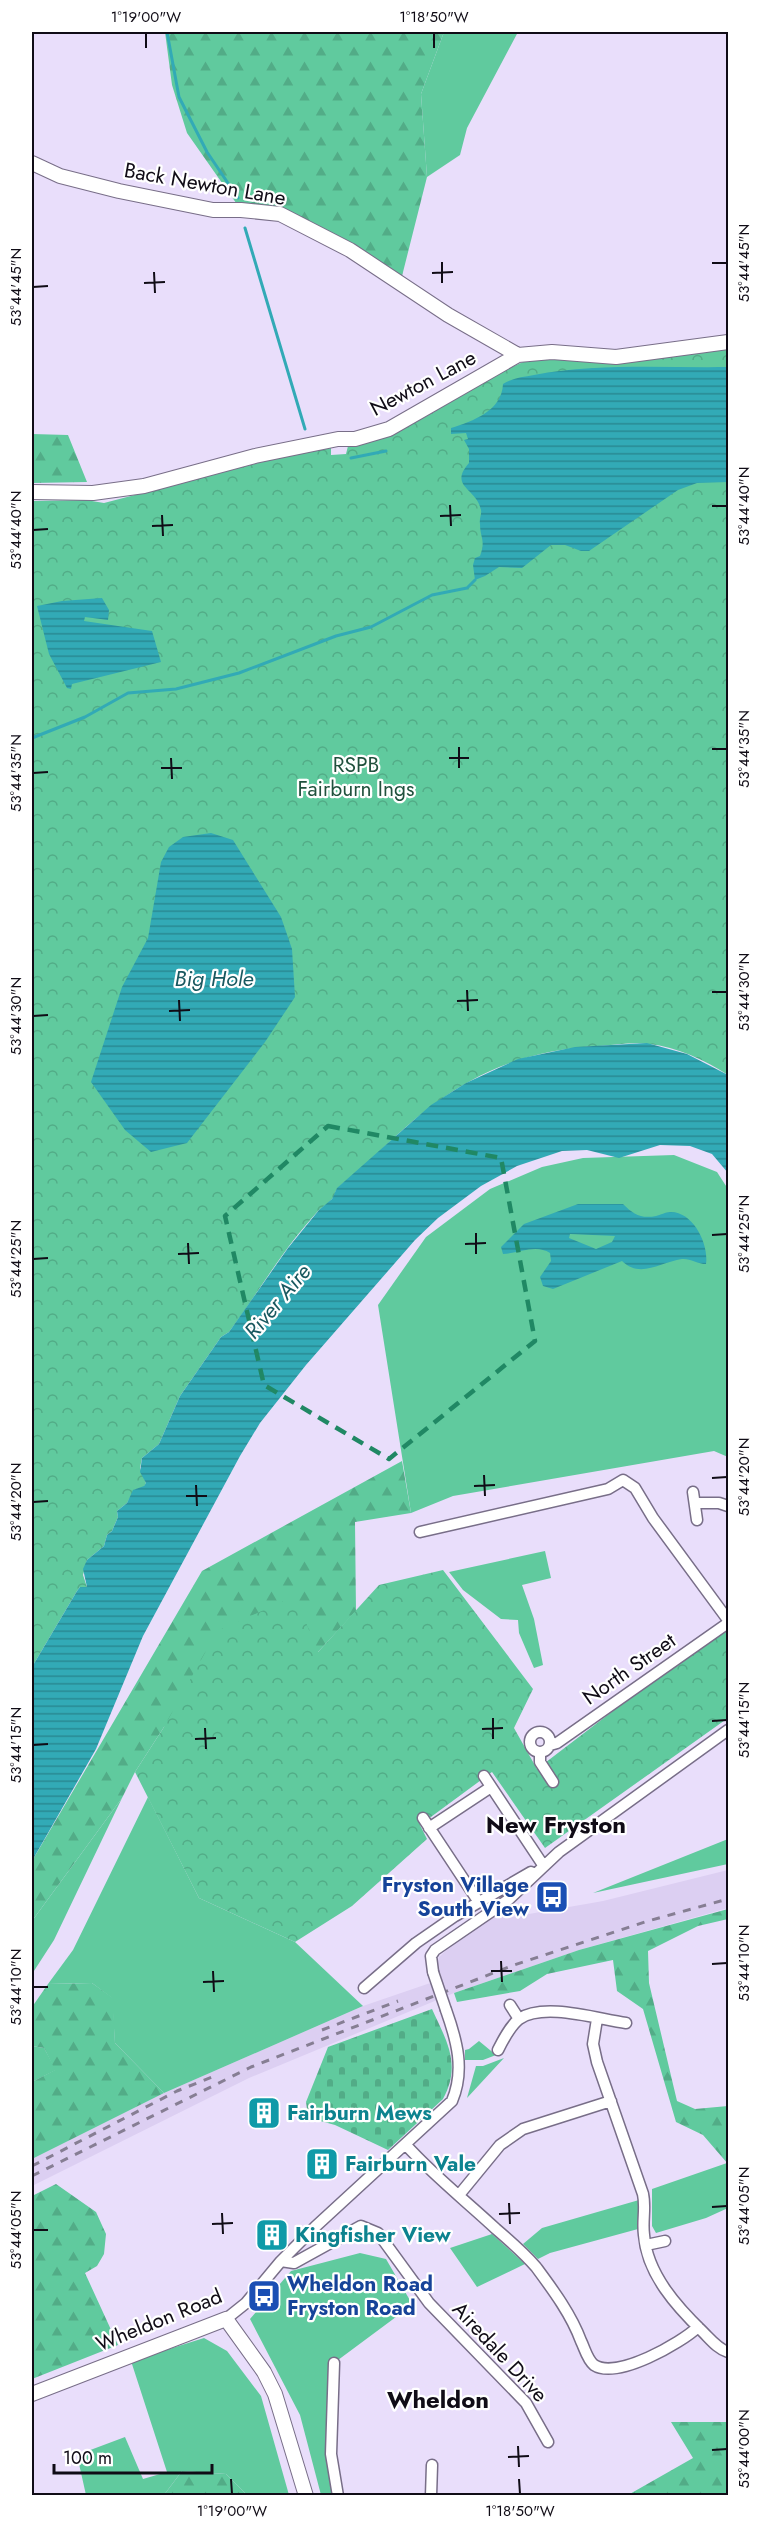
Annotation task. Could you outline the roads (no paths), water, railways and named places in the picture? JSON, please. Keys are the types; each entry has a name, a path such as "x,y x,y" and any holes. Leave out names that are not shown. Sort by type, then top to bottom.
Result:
{"street":[{"name":"Back Newton Lane","path":"32,163 60,176 129,193 213,210 280,214 350,250 448,315 518,355"},
{"name":"Newton Lane","path":"32,492 93,493 144,486 255,456 338,440 355,439 399,424 518,355 552,352 616,357 729,342"},
{"path":"420,1532 608,1489 623,1480 635,1488 653,1518 729,1621"},
{"path":"693,1492 697,1520"},
{"path":"695,1503 719,1503 729,1506"},
{"name":"North Street","path":"540,1752 547,1750 550,1745 557,1743 729,1621"},
{"name":"Wheldon Road","path":"32,2394 226,2319 246,2303 281,2261 315,2226 452,2101 458,2089 459,2062 456,2039 433,1972 431,1956 435,1950 508,1900 541,1866 729,1730"},
{"path":"550,1745 550,1738 546,1733 539,1732 533,1735 530,1744 534,1750 540,1752 540,1762 553,1782"},
{"path":"364,1988 416,1943 478,1901 541,1866 484,1776"},
{"path":"429,1828 491,1787"},
{"path":"423,1818 478,1901"},
{"path":"510,2005 519,2019"},
{"path":"498,2050 508,2031 519,2019 536,2012 556,2011 626,2023"},
{"path":"597,2019 593,2044 643,2194 646,2245 661,2281 676,2306 722,2350 729,2352"},
{"path":"459,2195 500,2145 523,2129 611,2101"},
{"path":"405,2145 430,2172 459,2195 535,2267 575,2324 588,2358 595,2365 604,2368 619,2367 668,2349 698,2327"},
{"name":"Airedale Drive","path":"281,2261 294,2264 361,2226 378,2233 429,2303 526,2403 548,2442"},
{"path":"646,2245 666,2241"},
{"path":"226,2319 264,2372 275,2394 306,2496"},
{"path":"334,2363 331,2454 338,2496"},
{"path":"431,2496 432,2465"}],"water":[{"path":"728,367 728,482 697,483 678,490 589,551 581,551 565,545 551,545 522,568 499,567 475,580 473,565 475,558 480,556 483,546 480,529 481,510 461,477 469,463 469,449 464,440 468,439 466,433 451,434 451,428 477,418 492,408 498,401 503,384 522,377 582,369"},
{"path":"102,598 109,610 108,620 85,617 84,621 152,631 161,662 72,684 71,689 67,688 49,654 37,606 62,601"},
{"name":"Big Hole","path":"211,833 233,840 281,917 292,949 295,997 265,1042 187,1143 151,1152 125,1130 91,1082 122,987 148,938 161,862 169,847 183,837"},
{"name":"River Aire","path":"647,1043 687,1054 728,1075 728,1173 712,1154 690,1146 660,1145 619,1158 587,1150 562,1151 517,1166 481,1186 438,1218 415,1240 306,1365 260,1423 143,1636 96,1749 32,1861 32,1667 77,1591 80,1587 87,1587 83,1569 87,1560 104,1546 107,1535 112,1531 118,1517 117,1511 127,1503 133,1490 146,1483 140,1472 142,1458 159,1444 180,1396 221,1337 229,1332 288,1248 319,1210 332,1199 337,1188 431,1105 466,1083 518,1059 575,1047"},
{"path":"578,1204 623,1204 634,1213 646,1217 668,1212 678,1213 686,1217 698,1230 705,1247 706,1264 682,1259 651,1268 636,1269 622,1261 553,1289 543,1286 540,1277 551,1261 550,1253 533,1249 503,1254 501,1247 524,1224","holes":["570,1234 615,1236 612,1242 596,1249 569,1238"]}],"waterway":[{"path":"167,32 179,97 207,152 238,198"},
{"path":"245,228 305,429"},
{"path":"351,458 386,451"},
{"path":"32,738 85,717 128,693 176,689 239,673 336,636 371,627 432,595 467,588 475,580"}],"railway":[{"path":"32,2176 251,2067 514,1965 648,1921 728,1899"},
{"path":"322,2030 398,2001"},
{"path":"32,2166 177,2091 217,2075"}],"place":[{"name":"Fryston Village South View","path":"552,1897"},
{"name":"Fairburn Mews","path":"264,2113"},
{"name":"Fairburn Vale","path":"322,2164"},
{"name":"Kingfisher View","path":"272,2235"},
{"name":"Wheldon Road Fryston Road","path":"264,2296"}],"district":[{"name":"New Fryston","path":"556,1825"},
{"name":"Wheldon","path":"438,2400"}],"park label":[{"name":"RSPB Fairburn Ings","path":"356,777"}]}
